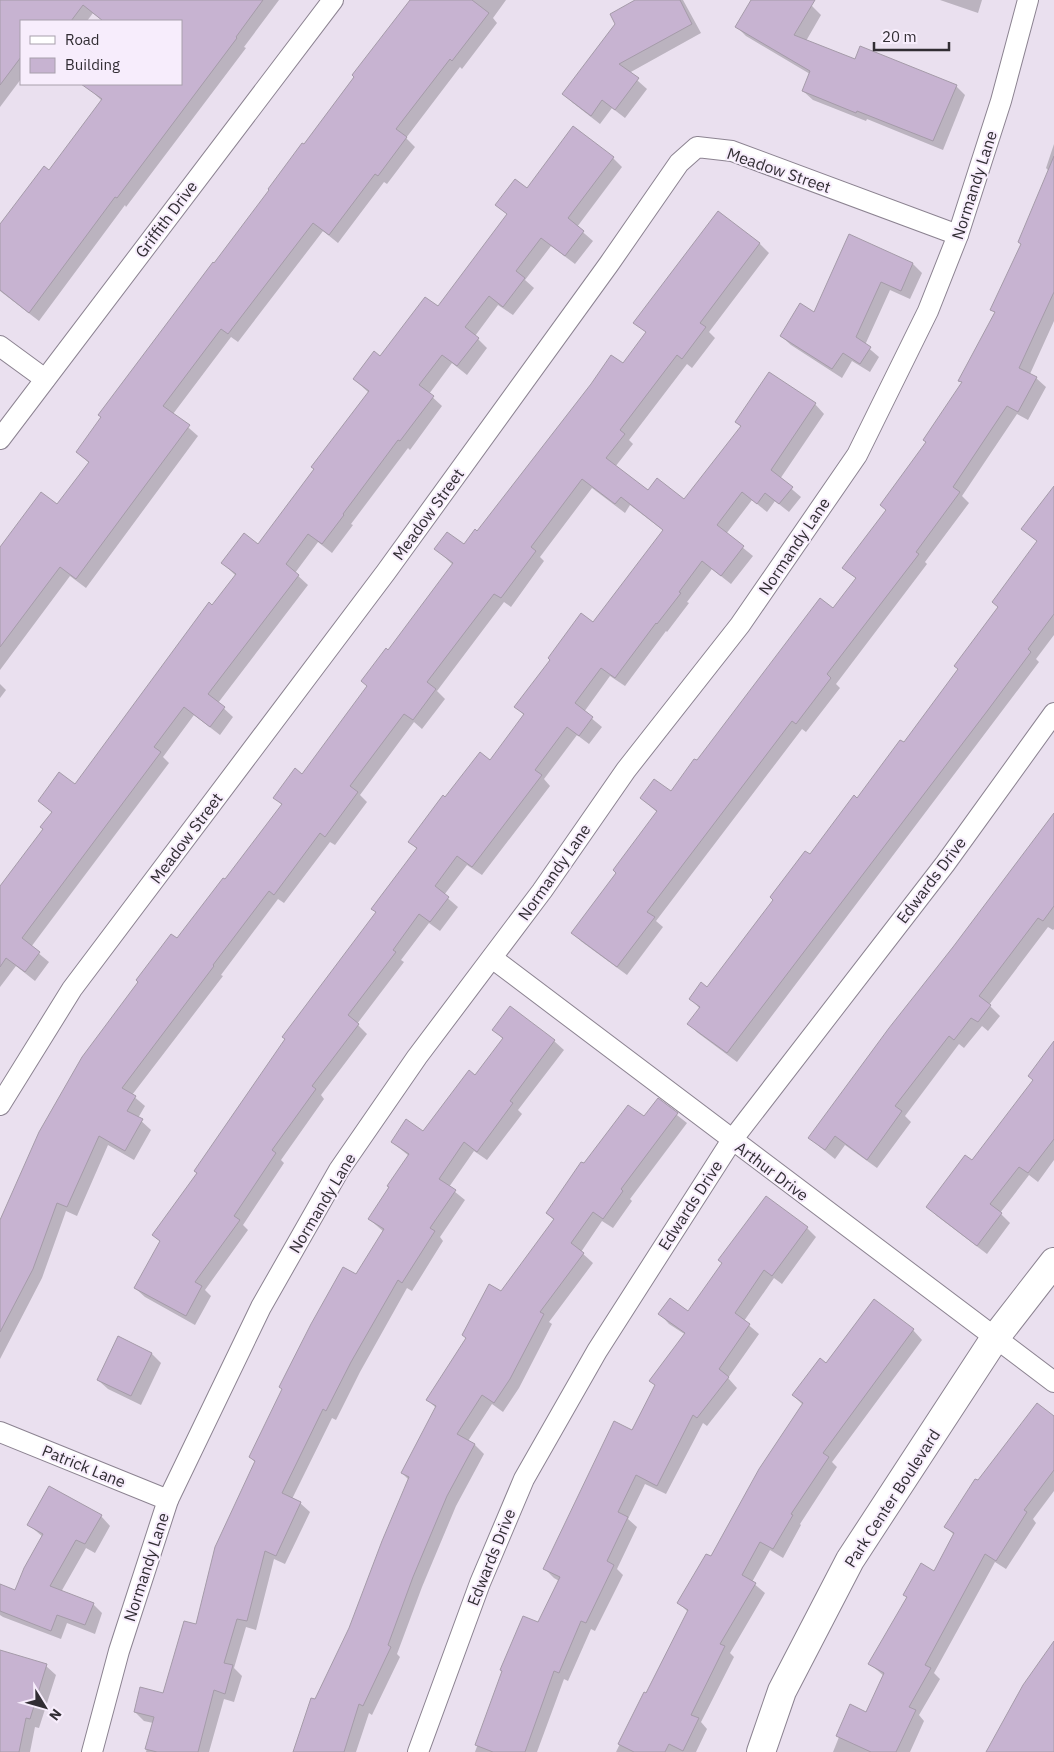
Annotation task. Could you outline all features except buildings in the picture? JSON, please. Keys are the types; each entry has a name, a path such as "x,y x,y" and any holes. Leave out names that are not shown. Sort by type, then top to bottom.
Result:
{"street":[{"name":"Griffith Drive","path":"0,439 333,0"},
{"name":"Normandy Lane","path":"92,1752 119,1651 168,1500 261,1307 339,1170 417,1057 542,891 626,770 740,625 856,454 928,311 958,236 1001,102 1028,0"},
{"name":"Meadow Street","path":"0,1105 72,989 386,572 680,163 697,147 732,151 958,236"},
{"path":"0,346 45,379"},
{"name":"Edwards Drive","path":"418,1752 480,1583 524,1479 597,1351 732,1140 945,864 1054,713"},
{"name":"Arthur Drive","path":"492,958 1054,1382"},
{"name":"Park Center Boulevard","path":"761,1752 782,1691 850,1560 995,1338 1054,1262"},
{"name":"Patrick Lane","path":"0,1432 168,1500"}]}
